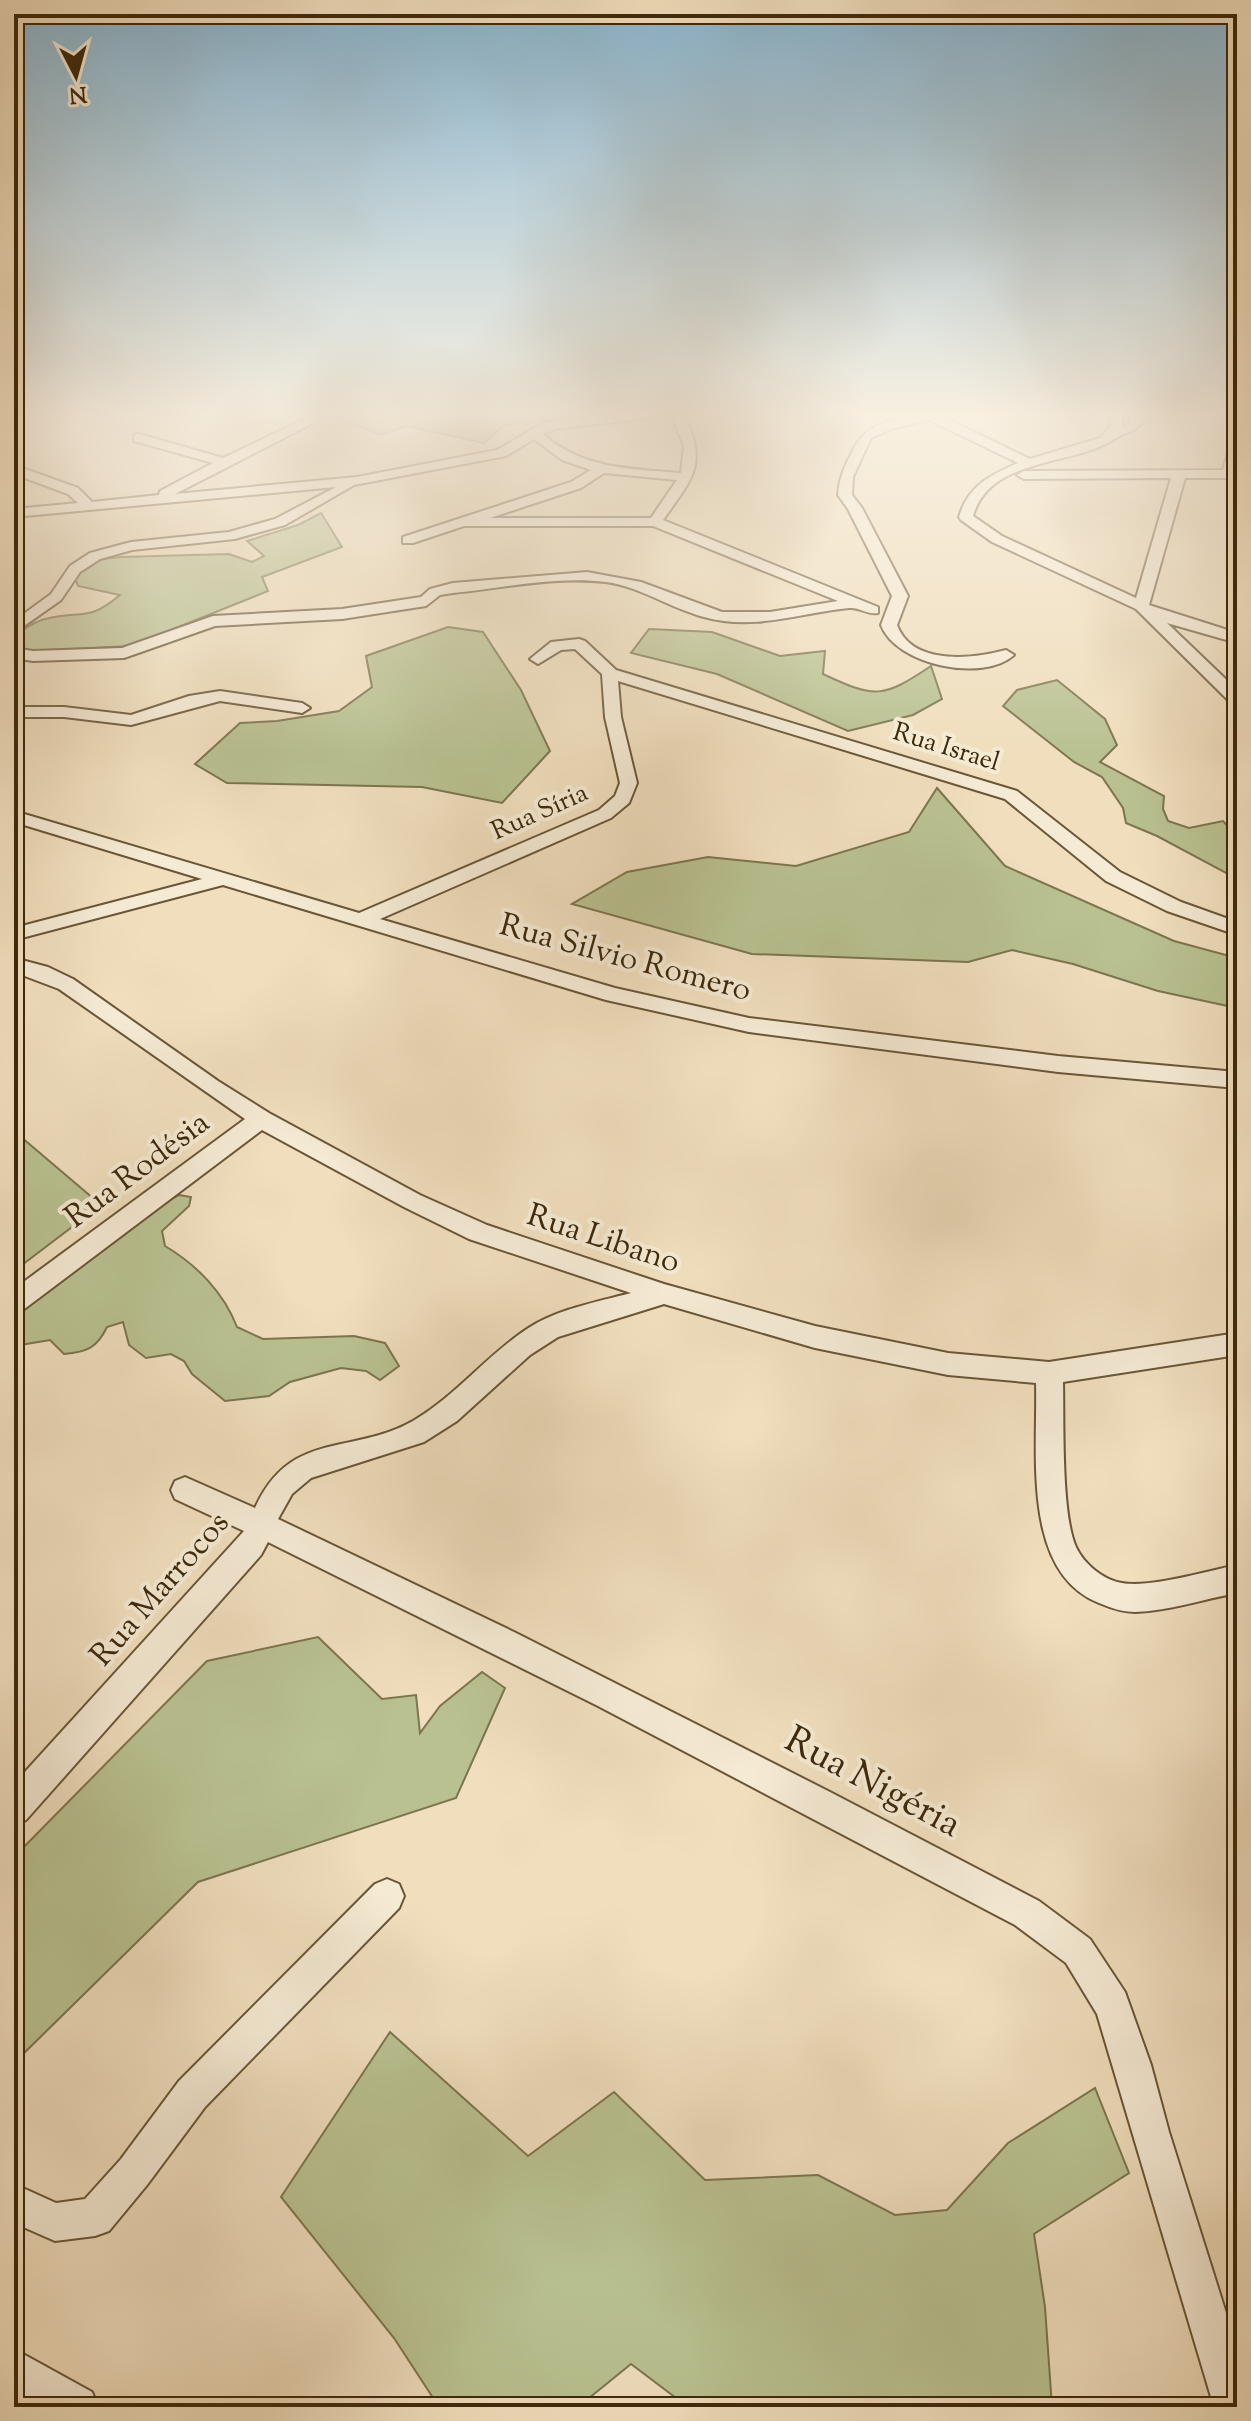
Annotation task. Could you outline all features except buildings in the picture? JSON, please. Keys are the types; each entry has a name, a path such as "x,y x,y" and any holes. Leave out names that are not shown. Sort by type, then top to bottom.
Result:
{"street":[{"path":"14,628 56,597 75,569 95,556 131,546 230,536 262,527"},
{"path":"408,540 448,527"},
{"path":"667,527 873,610"},
{"path":"865,527 900,596 889,626 899,642 913,650 972,664 1006,655"},
{"path":"978,527 997,539 1144,609 1237,638"},
{"path":"1144,609 1165,527"},
{"path":"14,653 33,656 124,653 213,621 342,614 426,601 435,592 453,588 601,578 637,583 706,613 739,619 855,603"},
{"path":"1144,609 1237,699"},
{"path":"538,659 557,645 579,644 610,673"},
{"name":"Rua Síria","path":"364,918 605,814 623,799 628,784 628,767 619,743 608,687 610,673"},
{"name":"Rua Israel","path":"610,673 1011,795 1031,806 1075,849 1123,883 1202,918 1237,929"},
{"path":"14,712 64,712 131,720 156,715 195,700 220,696 302,708"},
{"name":"Rua Silvio Romero","path":"14,816 364,918 613,995 713,1019 998,1058 1237,1080"},
{"path":"14,934 227,878"},
{"name":"Rua Libano","path":"14,965 41,972 66,984 210,1087 261,1119 412,1201 478,1232 664,1294 815,1337 934,1361 1049,1373 1237,1344"},
{"name":"Rua Rodésia","path":"14,1303 261,1119"},
{"name":"Rua Marrocos","path":"14,1808 233,1567 264,1525 276,1492 302,1468 399,1441 417,1433 461,1402 541,1334 664,1294"},
{"path":"1049,1373 1053,1500 1061,1549 1076,1573 1094,1587 1120,1597 1137,1598 1237,1579"},
{"name":"Rua Nigéria","path":"185,1490 264,1525 683,1733 1027,1913 1078,1951 1112,2005 1128,2050 1150,2132 1233,2391"},
{"path":"14,2203 55,2222 95,2217 134,2172 192,2094 387,1896"},
{"path":"14,2369 77,2407"}],"green space":[{"path":"292,527 330,527 342,547 262,577 268,591 131,646 28,651 14,643 14,636 31,625 49,618 93,612 120,595 78,586 74,575 94,560 229,554 252,562 264,556 247,541"},
{"path":"448,627 483,632 521,690 550,751 502,803 422,787 227,783 195,764 240,723 277,721 339,711 372,687 366,656"},
{"path":"649,629 712,632 780,656 825,651 823,674 868,691 890,689 931,666 942,699 913,715 848,731 717,674 631,653"},
{"path":"1057,680 1105,719 1117,745 1100,762 1164,796 1163,809 1168,821 1189,828 1223,821 1237,836 1237,868 1226,873 1126,823 1123,808 1102,777 1074,762 1003,706 1017,690"},
{"path":"937,788 1005,866 1174,941 1237,958 1237,1008 1158,991 1073,964 1012,950 968,962 752,954 572,904 627,872 708,857 796,866 909,832"},
{"path":"14,1131 101,1205 14,1271"},
{"path":"179,1195 191,1197 189,1206 162,1231 165,1246 208,1281 225,1303 237,1327 263,1339 354,1336 385,1343 399,1366 380,1380 366,1371 341,1368 290,1382 269,1396 225,1401 192,1374 184,1361 171,1354 146,1358 129,1345 123,1322 107,1327 95,1344 79,1352 64,1354 50,1340 14,1346 14,1312 144,1212"},
{"path":"318,1637 382,1699 416,1695 420,1733 440,1706 482,1672 505,1688 456,1798 198,1882 14,2063 14,1857 207,1661"},
{"path":"390,2032 528,2156 614,2092 705,2180 818,2175 895,2215 947,2210 1008,2143 1095,2088 1129,2173 1034,2234 1045,2307 1052,2407 688,2407 631,2364 578,2407 439,2407 394,2338 281,2197"}]}
